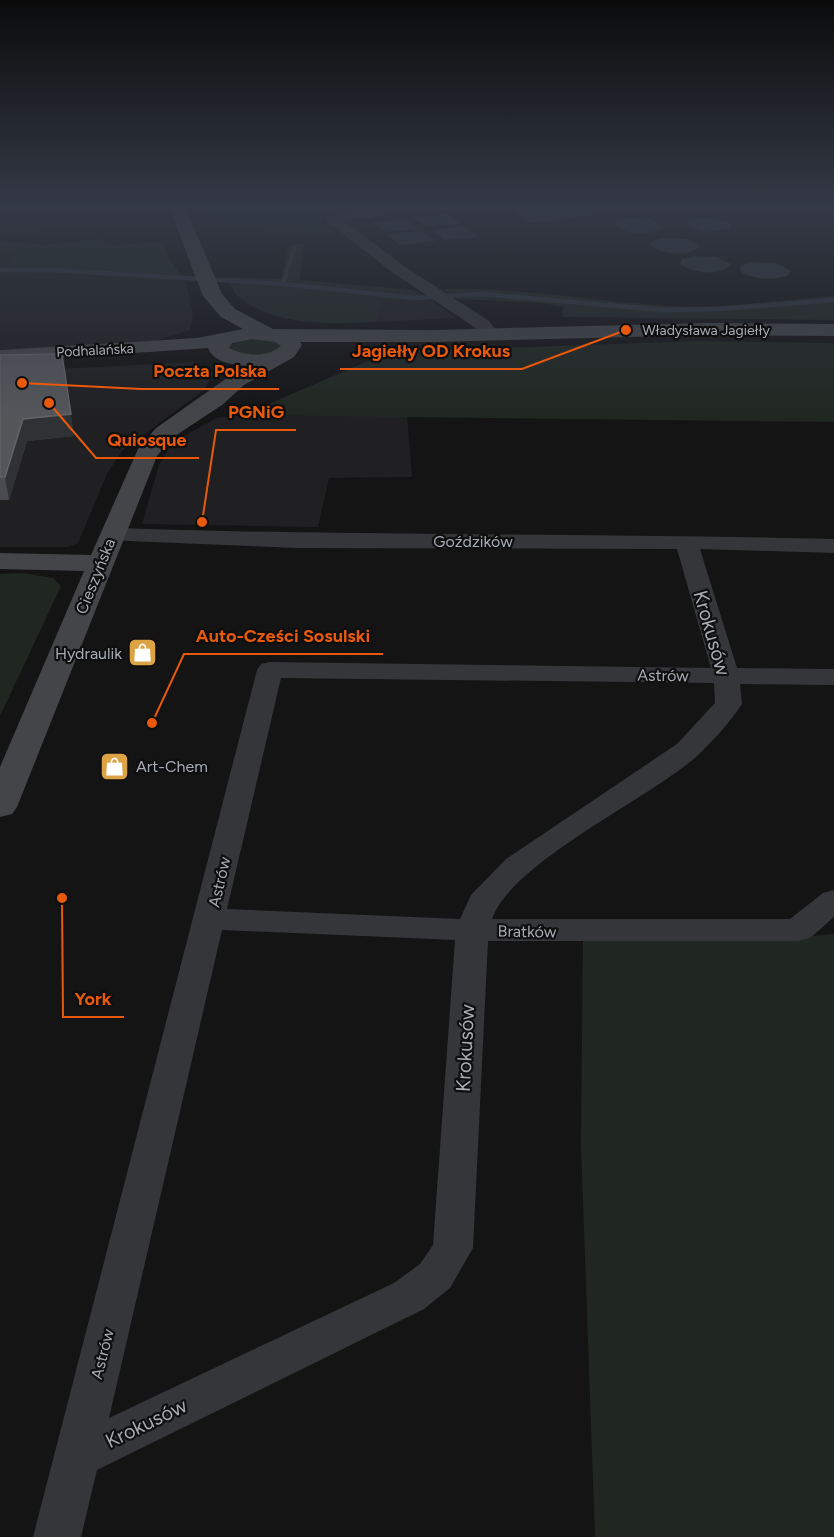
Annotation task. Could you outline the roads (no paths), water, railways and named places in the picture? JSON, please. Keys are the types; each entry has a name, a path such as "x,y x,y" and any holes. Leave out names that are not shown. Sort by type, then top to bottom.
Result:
{"street":[{"path":"203,276 228,313 276,345"},
{"path":"407,276 483,325 490,334"},
{"path":"228,313 336,341"},
{"path":"177,350 212,331 228,313"},
{"path":"228,313 233,359"},
{"name":"Władysława Jagiełły","path":"233,359 276,345 434,336 709,329 834,330"},
{"path":"177,350 205,359 310,358 336,341"},
{"name":"Cieszyńska","path":"0,807 142,461 152,445 172,428 214,400 233,359 276,345"},
{"name":"Podhalańska","path":"0,363 177,350"},
{"name":"Podhalańska","path":"0,356 177,350 233,359"},
{"name":"Goździków","path":"112,535 297,541 686,542 834,546"},
{"name":"Krokusów","path":"77,1456 408,1296 435,1276 453,1248 472,930 482,902 517,866 687,750 729,704 726,675 686,542"},
{"path":"0,561 99,563"},
{"name":"Astrów","path":"57,1537 270,670 726,675"},
{"path":"726,675 834,677"},
{"name":"Bratków","path":"210,919 472,930 798,930 834,900"}],"waterway":[{"path":"148,276 283,284"},
{"path":"283,284 286,276"},
{"path":"283,284 415,298 482,294 663,310 720,309 834,300"}],"place":[{"name":"Jagiełły OD Krokus","path":"626,330"},
{"name":"Poczta Polska","path":"22,383"},
{"name":"Quiosque","path":"49,403"},
{"name":"PGNiG","path":"202,522"},
{"name":"Hydraulik","path":"143,653"},
{"name":"Auto-Cześci Sosulski","path":"152,723"},
{"name":"Art-Chem","path":"115,766"},
{"name":"York","path":"62,898"}]}
